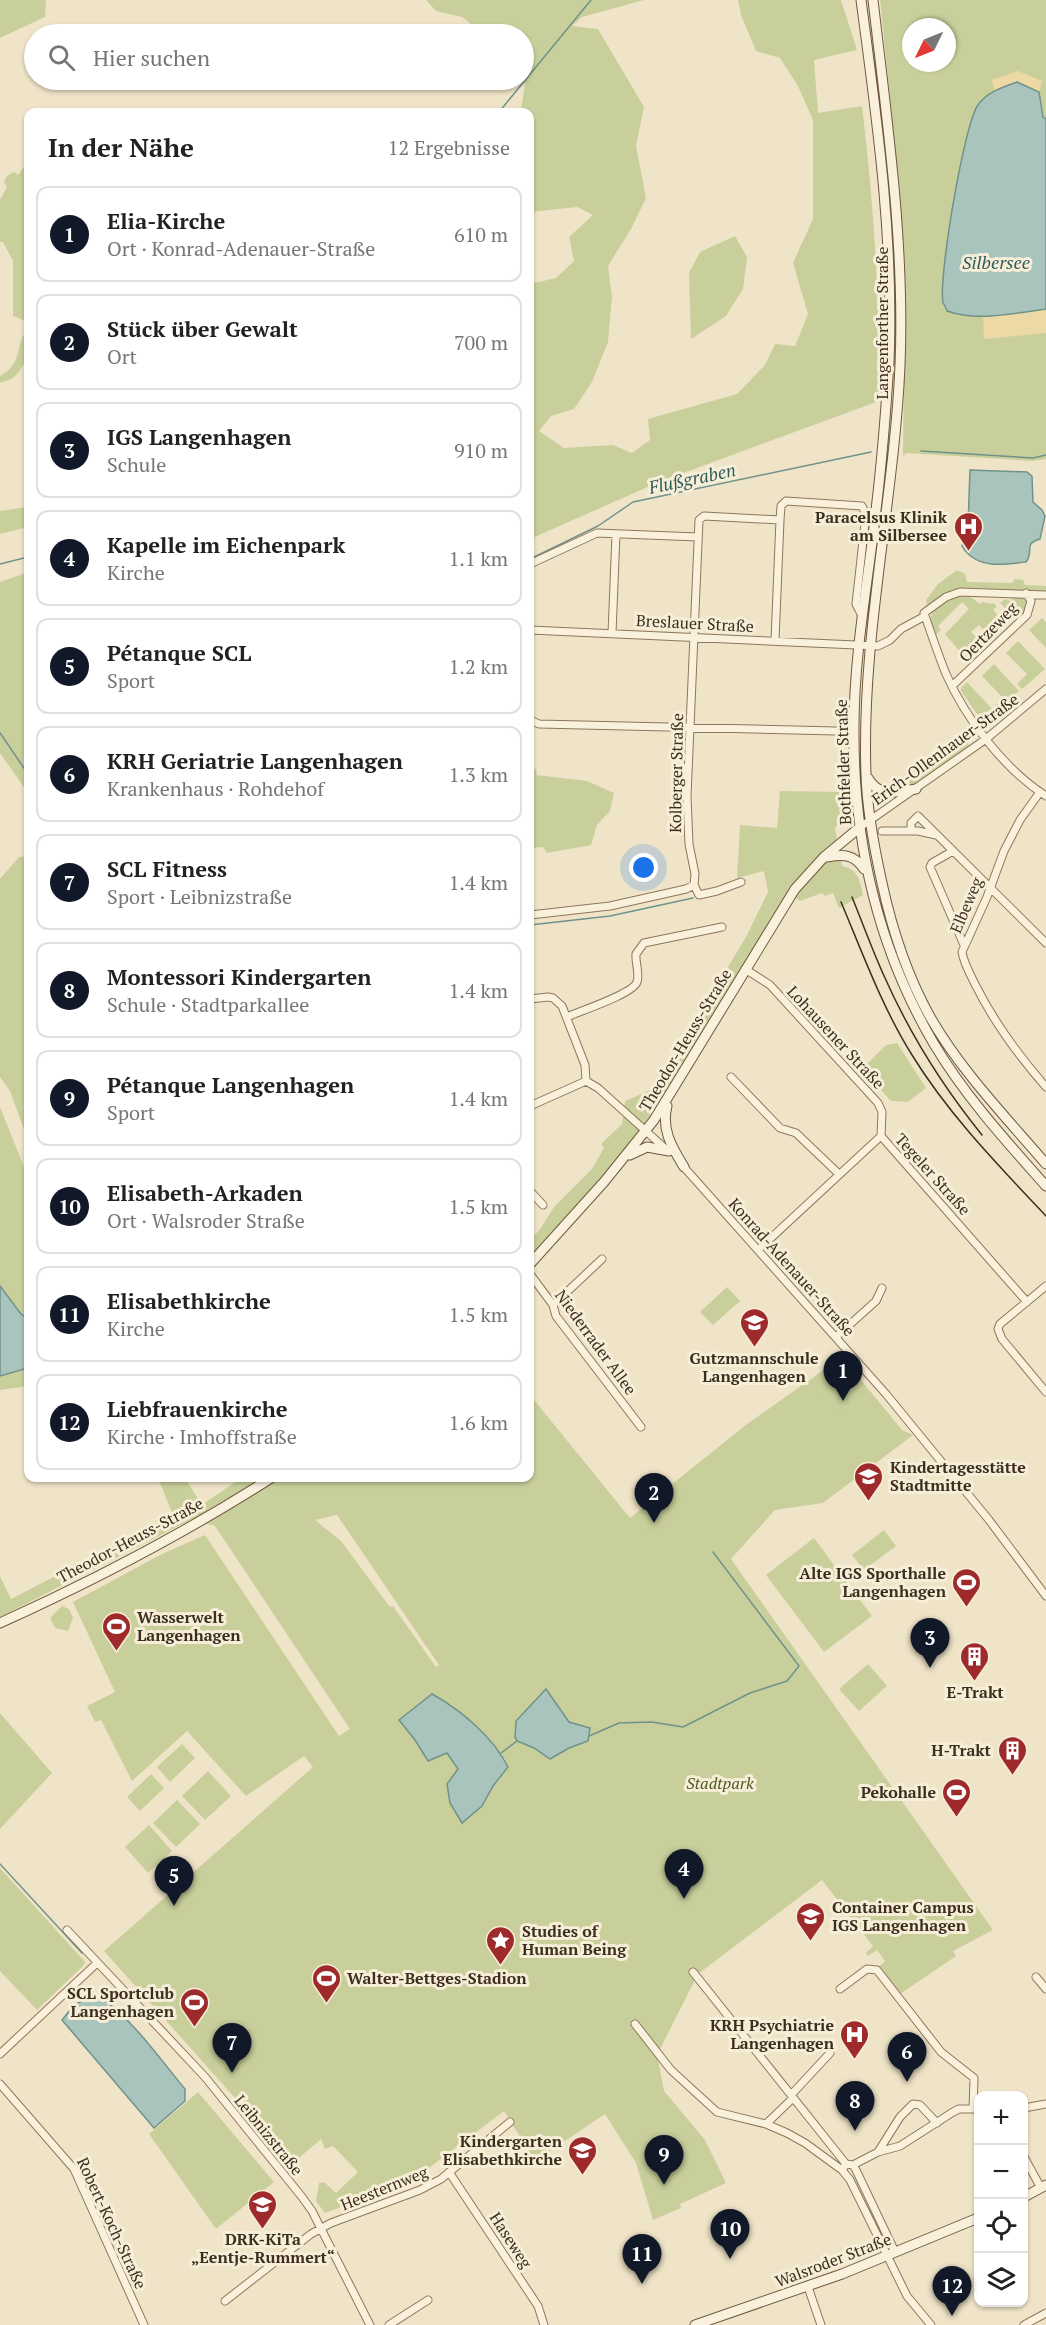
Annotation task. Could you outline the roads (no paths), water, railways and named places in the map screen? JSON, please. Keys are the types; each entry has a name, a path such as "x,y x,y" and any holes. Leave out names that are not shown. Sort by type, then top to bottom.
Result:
{"main road":[{"name":"Langenforther Straße","path":"859,645 882,444 889,341 890,273 882,161 861,0"},
{"name":"Langenforther Straße","path":"870,646 900,362 898,234 873,0"},
{"name":"Bothfelder Straße","path":"859,645 854,726 859,828 867,873 894,962 935,1046 975,1103 1046,1186"},
{"name":"Bothfelder Straße","path":"870,646 866,725 866,775 870,821 891,922 907,970 921,1000 956,1057 1046,1164"},
{"path":"866,775 872,786 883,793 916,789"},
{"name":"Theodor-Heuss-Straße","path":"534,1259 625,1157 668,1100 795,889 825,857 859,828"},
{"path":"825,857 849,856 858,861 867,873"},
{"path":"668,1100 665,1127 670,1143 684,1167"},
{"path":"625,1157 646,1147 669,1151"},
{"name":"Theodor-Heuss-Straße","path":"0,1623 172,1536 264,1482"},
{"path":"1028,2195 1044,2187"},
{"name":"Walsroder Straße","path":"695,2325 808,2287 974,2219"}],"street":[{"path":"775,640 781,506 786,501 860,504 864,508 866,514 856,604 862,616"},
{"name":"Kolberger Straße","path":"694,885 695,874 687,820 699,520 704,516 780,520"},
{"path":"534,562 591,535 605,532 698,537"},
{"path":"612,633 616,534"},
{"name":"Oertzeweg","path":"870,646 883,645 901,629 946,597 960,592 1046,595"},
{"name":"Oertzeweg","path":"952,686 1027,615 1031,601 1026,593"},
{"name":"Oertzeweg","path":"924,614 952,686 986,739 998,754 1043,794"},
{"name":"Breslauer Straße","path":"534,630 859,645"},
{"path":"859,645 870,646"},
{"name":"Erich-Ollenhauer-Straße","path":"859,828 986,739 1046,689"},
{"path":"534,722 538,724 836,731"},
{"name":"Elbeweg","path":"1043,794 1013,833 997,865 990,887 964,945 963,958 996,1023 1018,1056 1046,1087"},
{"path":"911,831 911,823 918,816 1046,943"},
{"path":"882,831 911,831 938,836"},
{"path":"953,851 932,862 930,867 964,945"},
{"path":"534,915 610,906 686,889 694,885 699,895 741,882"},
{"path":"567,1017 625,993 635,986 638,979 636,954 644,943 722,927"},
{"name":"Lohausener Straße","path":"745,969 770,985 878,1103 882,1112 881,1136"},
{"path":"534,998 543,996 553,998 562,1006 585,1065 586,1081 534,1104"},
{"path":"731,1077 780,1128 796,1133 839,1174"},
{"name":"Konrad-Adenauer-Straße","path":"586,1081 598,1088 669,1151 837,1336 968,1495 1046,1596"},
{"name":"Tegeler Straße","path":"759,1250 881,1136 1027,1302"},
{"path":"534,1195 543,1205"},
{"path":"553,1305 602,1259"},
{"name":"Niederrader Allee","path":"534,1279 553,1305 556,1316 641,1426"},
{"path":"1046,1286 1000,1324 998,1329 1002,1339 1046,1392"},
{"path":"837,1336 876,1301 882,1288"},
{"name":"Leibnizstraße","path":"67,1930 205,2078 302,2197 321,2228 370,2325"},
{"path":"0,2054 97,1963"},
{"path":"840,1989 867,1969 877,1970 941,2052 974,2078 975,2091"},
{"path":"693,1972 848,2169 891,2254 908,2296 931,2325"},
{"path":"1036,1977 1046,1989"},
{"path":"635,2024 671,2070 717,2112 766,2124 805,2143 848,2169 850,2180 891,2254"},
{"path":"766,2124 830,2053"},
{"name":"Robert-Koch-Straße","path":"0,2084 74,2169 144,2325"},
{"path":"878,2152 900,2117 913,2104 920,2105 938,2123"},
{"path":"1028,2107 1046,2104"},
{"path":"848,2169 878,2152 900,2146 953,2112 974,2109"},
{"name":"Heesternweg","path":"225,2301 310,2234 423,2188 449,2172 510,2122"},
{"path":"1028,2164 1044,2187"},
{"name":"Haseweg","path":"449,2172 538,2306 544,2325"},
{"path":"808,2287 821,2325"},
{"path":"389,2325 428,2300"},
{"path":"1023,2325 1046,2313"}],"water":[{"name":"Silbersee","path":"1017,82 1039,92 1043,117 1046,119 1046,309 984,316 947,311 943,303 942,288 944,265 959,170 972,118 978,105 986,97 996,90"},
{"path":"970,470 1027,472 1032,476 1033,502 1045,516 1040,539 1031,543 1026,562 990,564 982,562 974,559 962,546 968,525"},
{"path":"0,1286 24,1316 24,1369 0,1376"},
{"path":"546,1689 569,1722 590,1728 588,1741 569,1748 550,1759 534,1748 517,1741 515,1737 516,1721"},
{"path":"432,1694 475,1725 494,1745 508,1767 493,1786 482,1806 462,1823 450,1803 447,1784 458,1769 447,1753 428,1761 399,1720"},
{"path":"94,1995 106,2001 130,2023 185,2089 185,2101 154,2128 62,2020 74,2005"}],"waterway":[{"path":"534,69 591,0"},
{"path":"502,108 517,90"},
{"name":"Flußgraben","path":"921,451 1033,458 1046,455"},
{"name":"Flußgraben","path":"534,557 598,526 633,502 871,452"},
{"name":"Flußgraben","path":"0,564 24,558"},
{"path":"0,733 24,768"},
{"path":"534,925 610,916 693,898"},
{"path":"589,1736 619,1723 652,1722 683,1727 750,1693 787,1681 799,1666 713,1552"},
{"path":"501,1753 517,1741"},
{"path":"0,1864 82,1953"}],"tram line":[{"path":"852,897 905,1020 954,1099 982,1135"},
{"path":"841,902 882,999 901,1037 926,1077 958,1119 1046,1216"}],"place":[{"name":"Paracelsus Klinik am Silbersee","path":"968,552"},
{"name":"Gutzmannschule Langenhagen","path":"754,1348"},
{"name":"Elia-Kirche","path":"843,1401"},
{"name":"Kindertagesstätte Stadtmitte","path":"869,1502"},
{"name":"Stück über Gewalt","path":"654,1523"},
{"name":"Alte IGS Sporthalle Langenhagen","path":"967,1608"},
{"name":"Wasserwelt Langenhagen","path":"116,1652"},
{"name":"IGS Langenhagen","path":"930,1668"},
{"name":"E-Trakt","path":"975,1682"},
{"name":"H-Trakt","path":"1012,1776"},
{"name":"Pekohalle","path":"957,1818"},
{"name":"Kapelle im Eichenpark","path":"684,1899"},
{"name":"Pétanque SCL","path":"174,1906"},
{"name":"Container Campus IGS Langenhagen","path":"811,1942"},
{"name":"Studies of Human Being","path":"501,1966"},
{"name":"Walter-Bettges-Stadion","path":"326,2004"},
{"name":"SCL Sportclub Langenhagen","path":"195,2028"},
{"name":"KRH Psychiatrie Langenhagen","path":"855,2060"},
{"name":"SCL Fitness","path":"232,2073"},
{"name":"KRH Geriatrie Langenhagen","path":"907,2082"},
{"name":"Montessori Kindergarten","path":"855,2131"},
{"name":"Kindergarten Elisabethkirche","path":"583,2176"},
{"name":"Pétanque Langenhagen","path":"664,2185"},
{"name":"DRK-KiTa „Eentje-Rummert“","path":"263,2230"},
{"name":"Elisabeth-Arkaden","path":"730,2259"},
{"name":"Elisabethkirche","path":"642,2284"},
{"name":"Liebfrauenkirche","path":"952,2316"}],"park label":[{"name":"Stadtpark","path":"720,1783"}]}
